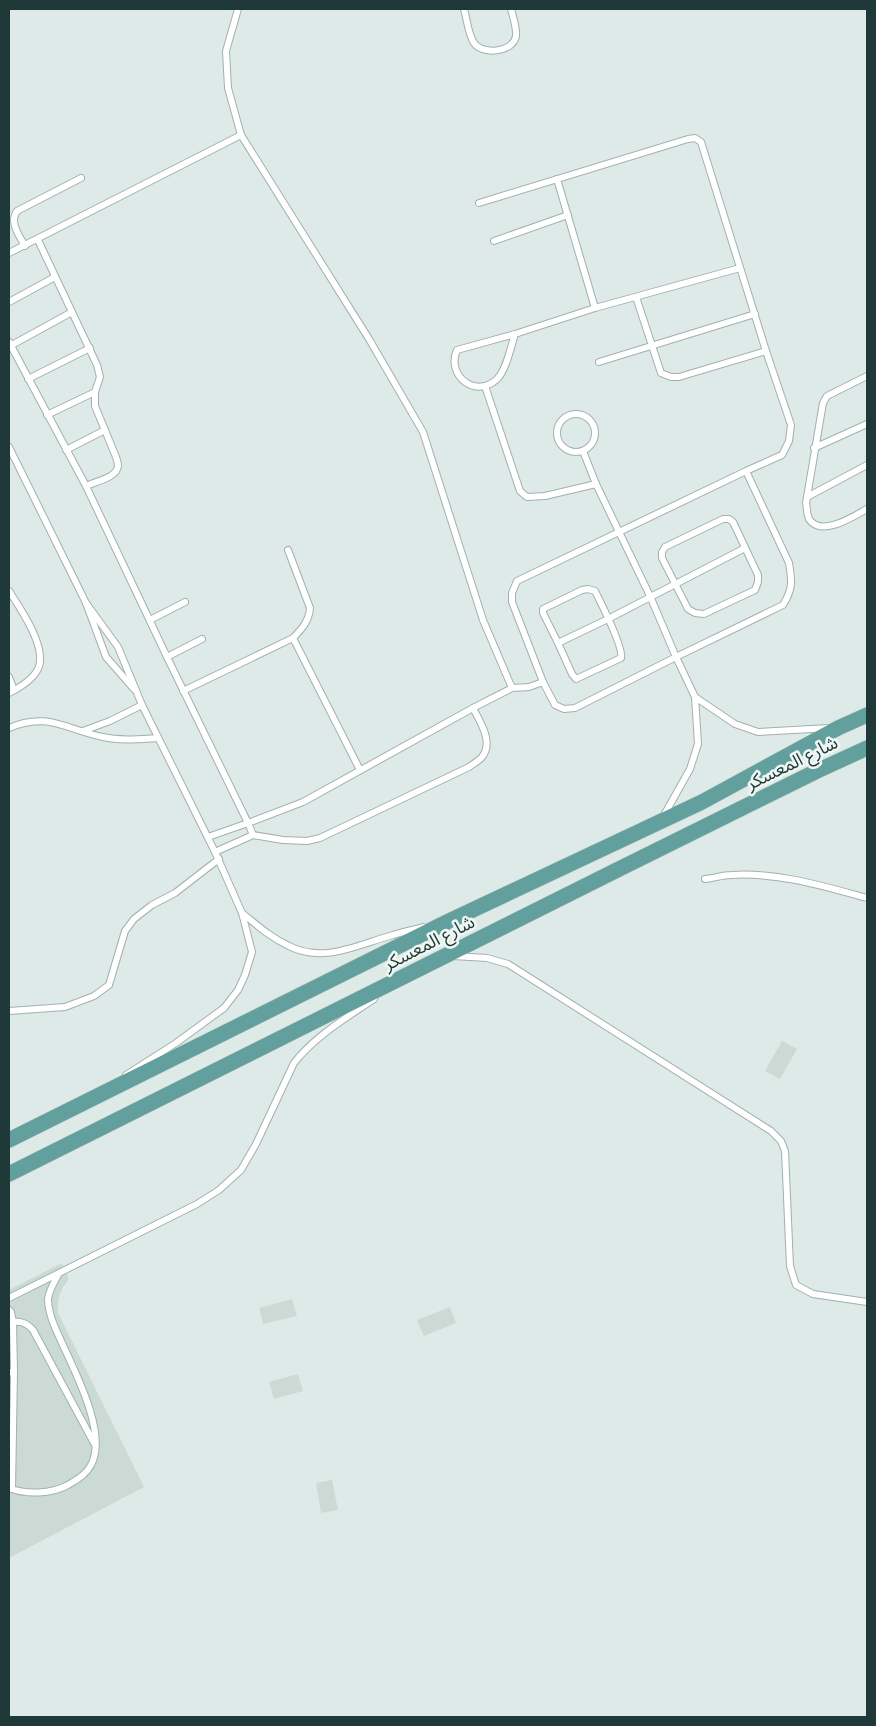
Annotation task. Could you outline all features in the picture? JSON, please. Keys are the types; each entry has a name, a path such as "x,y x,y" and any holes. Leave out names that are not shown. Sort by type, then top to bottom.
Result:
{"main road":[{"name":"شارع المعسكر","path":"9,1140 447,922 702,802 838,728 867,715"},
{"name":"شارع المعسكر","path":"9,1174 817,771 867,748"}],"lane":[{"path":"238,9 226,51 228,88 241,135 369,339 423,432 483,620 512,688"},
{"path":"464,9 473,41 478,47 487,51 504,48 512,44 516,36 511,9"},
{"path":"9,254 241,135"},
{"path":"479,203 688,139 698,139 701,142 791,425 789,441 782,456 746,471 518,581 512,593 512,602 554,706 564,709 575,708 783,605 790,593 791,577 788,563 746,471"},
{"path":"25,246 13,223 17,211 81,178"},
{"path":"557,179 595,308"},
{"path":"494,241 568,215"},
{"path":"38,240 98,365 100,377 95,392 95,406 118,466 116,472 111,476 86,486"},
{"path":"515,334 501,374 495,381 476,388 467,384 455,368 454,357 457,350 515,334 595,308 740,268"},
{"path":"9,302 55,277"},
{"path":"636,297 661,373 671,377 679,377 766,351"},
{"path":"72,312 10,344 86,486 253,835"},
{"path":"599,362 755,314"},
{"path":"28,379 90,348"},
{"path":"867,376 827,396 821,412 806,503 809,518 816,525 831,526 867,509"},
{"path":"485,386 520,492 527,497 545,496 596,484"},
{"path":"47,415 95,392"},
{"path":"581,414 591,421 596,432 592,444 583,451 571,452 561,445 556,434 560,422 569,415 581,414"},
{"path":"814,448 867,424"},
{"path":"66,450 105,430"},
{"path":"9,447 86,603 106,657 136,692"},
{"path":"583,451 596,484 650,596 695,697 698,744 690,770 660,822"},
{"path":"807,497 867,465"},
{"path":"723,519 733,522 758,575 755,590 704,614 695,613 688,609 676,584 662,558 662,552 665,547 723,519"},
{"path":"558,643 608,620 650,596 745,548"},
{"path":"183,691 294,638 304,626 309,617 310,608 288,550"},
{"path":"588,588 595,591 608,620 621,647 621,658 576,679 543,613 546,607 588,588"},
{"path":"9,591 24,612 33,630 40,659 39,668 32,677 12,692 9,677"},
{"path":"150,620 185,602"},
{"path":"78,1104 176,1043 224,1008 238,990 252,952 242,913 219,859 142,705 118,647 86,603"},
{"path":"294,638 360,770"},
{"path":"167,657 202,639"},
{"path":"208,837 303,802 512,688 529,687 543,682"},
{"path":"695,697 735,724 758,732 838,728"},
{"path":"82,732 142,705"},
{"path":"215,852 253,835 283,840 307,841 320,838 469,767 482,758 486,747 485,731 473,708"},
{"path":"9,728 20,723 44,720 63,724 82,732 105,738 158,738"},
{"path":"9,1011 64,1007 94,996 109,985 125,932 134,919 152,905 175,893 219,859"},
{"path":"705,879 732,875 770,876 818,884 867,898"},
{"path":"242,913 270,935 290,947 310,952 328,953 350,950 392,935 447,922"},
{"path":"447,955 487,958 508,964 771,1130 781,1141 785,1151 790,1266 796,1285 813,1294 867,1302"},
{"path":"9,1298 197,1204 219,1190 241,1170 256,1144 294,1063 302,1053 332,1027 407,975"},
{"path":"9,1310 11,1312 12,1372 10,1489 27,1492 47,1492 63,1487 78,1479 92,1464 94,1445 94,1430 86,1397 55,1327 50,1310 48,1299 58,1275"},
{"path":"11,1322 28,1324 33,1330 94,1445"}],"shaded area":[{"path":"782,1041 797,1049 780,1079 765,1071"},
{"path":"62,1263 69,1279 59,1296 58,1313 144,1487 9,1558 9,1290"},
{"path":"292,1299 297,1316 263,1324 259,1308"},
{"path":"450,1307 456,1323 424,1336 417,1320"},
{"path":"298,1374 303,1391 274,1399 269,1382"},
{"path":"332,1480 338,1510 321,1513 316,1483"}]}
